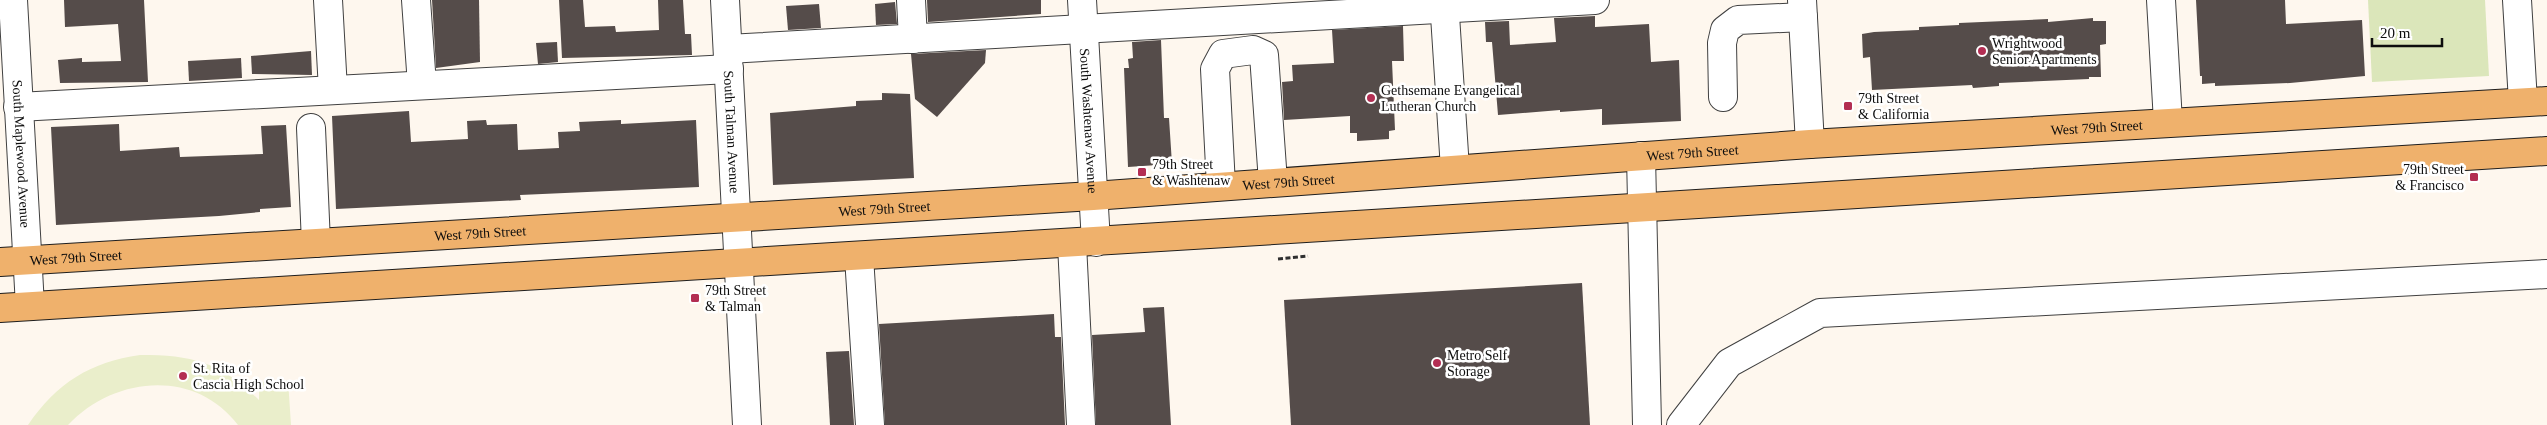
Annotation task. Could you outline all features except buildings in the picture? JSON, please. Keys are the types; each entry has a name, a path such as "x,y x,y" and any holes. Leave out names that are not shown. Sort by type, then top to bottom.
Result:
{"main road":[{"name":"West 79th Street","path":"0,262 1093,196 1810,144 2535,101"},
{"path":"0,308 859,257 1642,206 2547,151"}],"street":[{"name":"South Maplewood Avenue","path":"13,0 12,96 30,306"},
{"path":"328,0 333,90"},
{"path":"416,0 422,85"},
{"name":"South Talman Avenue","path":"725,0 747,425"},
{"path":"911,0 913,39"},
{"name":"South Washtenaw Avenue","path":"1081,425 1084,243 1093,196 1082,0"},
{"path":"12,96 333,90 422,85 728,59 913,39 1083,29 1266,9 1595,0"},
{"path":"2161,0 2168,122"},
{"path":"2517,0 2535,101"},
{"path":"1444,4 1455,169"},
{"path":"1723,97 1722,43 1725,30 1738,20 1802,8 1810,144"},
{"path":"1221,186 1214,69 1222,54 1254,50 1264,55 1273,182"},
{"path":"311,128 316,243"},
{"path":"1641,156 1648,425"},
{"path":"859,257 870,425"},
{"path":"1681,425 1729,363 1820,314 2547,274"}],"green space":[{"path":"2368,0 2485,0 2489,76 2372,82"},
{"path":"140,355 176,357 205,363 231,377 259,400 259,382 288,380 291,425 238,425 220,407 200,394 177,387 154,385 131,388 108,396 87,409 68,425 28,425 51,397 76,377 105,363"}],"place":[{"name":"Wrightwood Senior Apartments","path":"1982,51"},
{"name":"Gethsemane Evangelical Lutheran Church","path":"1371,98"},
{"name":"79th Street & California","path":"1848,106"},
{"name":"79th Street & Washtenaw","path":"1142,172"},
{"name":"79th Street & Francisco","path":"2474,177"},
{"name":"79th Street & Talman","path":"695,298"},
{"name":"Metro Self Storage","path":"1437,363"},
{"name":"St. Rita of Cascia High School","path":"183,376"}]}
